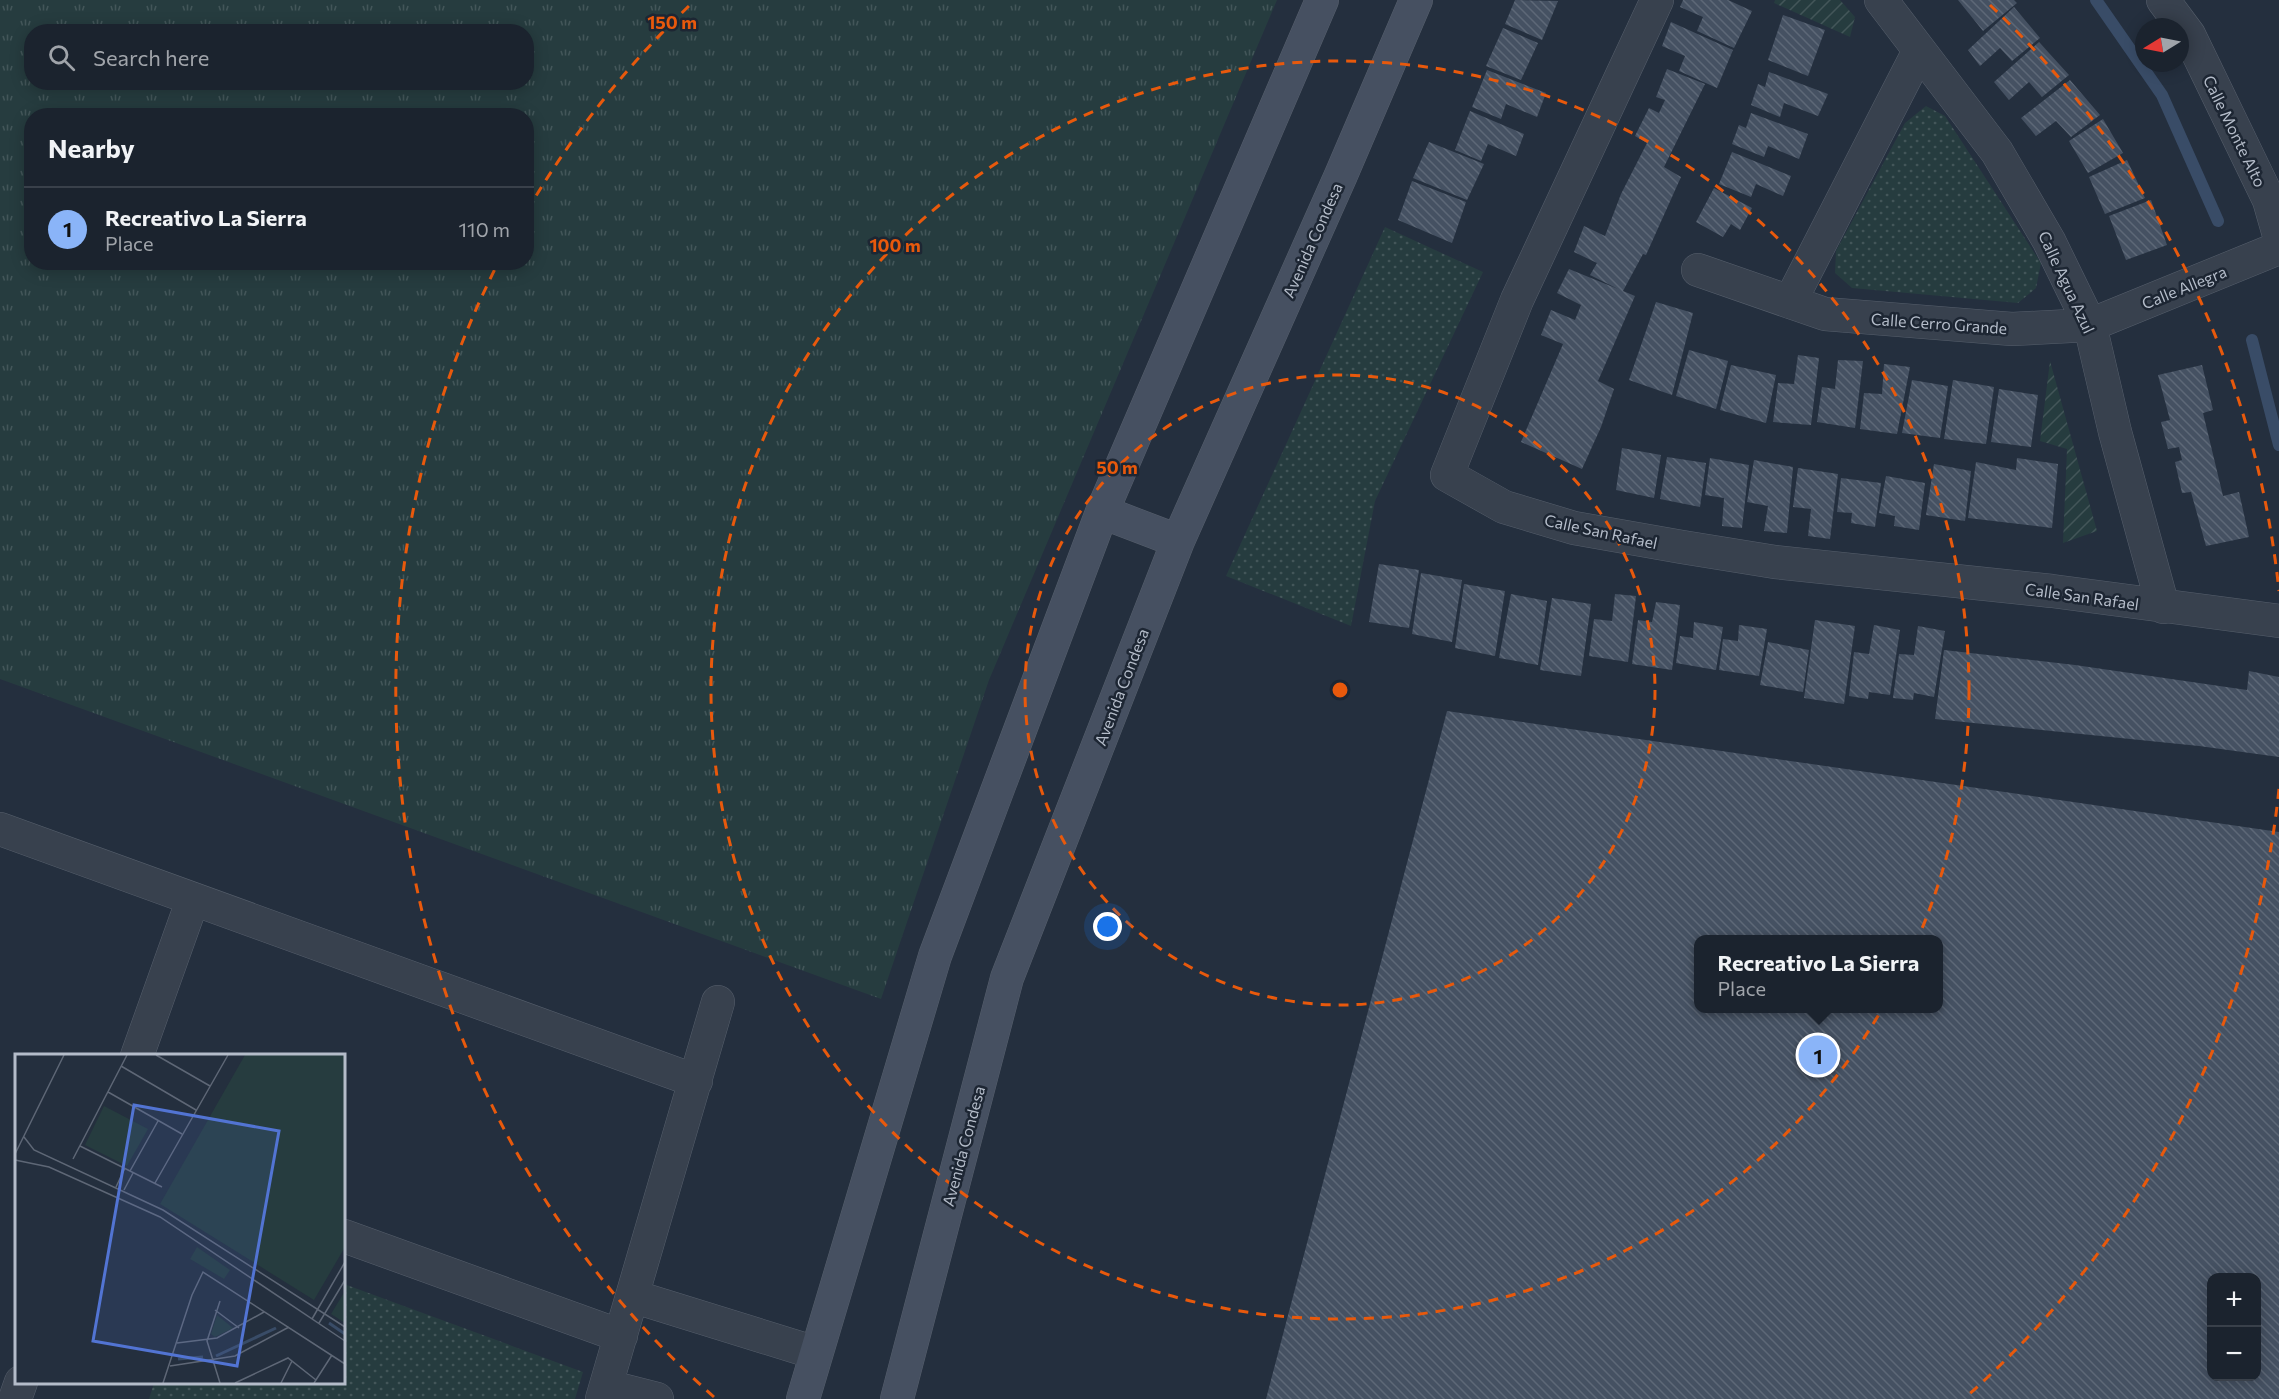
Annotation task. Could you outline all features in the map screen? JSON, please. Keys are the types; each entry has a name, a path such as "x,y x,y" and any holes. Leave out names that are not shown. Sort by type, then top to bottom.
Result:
{"street":[{"path":"803,1399 935,956 1102,512 1322,0"},
{"name":"Avenida Condesa","path":"897,1399 1007,978 1178,541 1416,0"},
{"name":"Calle San Rafael","path":"1657,0 1517,300 1447,475 1504,507 1574,528 1775,562 2052,591 2279,621"},
{"name":"Calle Agua Azul","path":"1881,0 1997,152 2049,241 2090,325 2115,432 2163,607"},
{"name":"Calle Monte Alto","path":"2163,0 2194,45 2269,200 2279,235"},
{"path":"1790,302 1919,51"},
{"name":"Calle Allegra","path":"2090,325 2279,248"},
{"name":"Calle Cerro Grande","path":"1698,270 1825,314 2013,329 2090,325"},
{"path":"1102,512 1178,541"},
{"path":"0,830 696,1081"},
{"path":"138,1054 193,899"},
{"path":"657,1399 604,1392 718,1002"},
{"path":"345,1236 621,1336"},
{"path":"632,1296 816,1353"},
{"path":"15,1399 21,1384"}],"green space":[{"path":"0,0 1277,0 989,680 881,999 0,679"},
{"path":"1775,0 1840,0 1855,17 1850,37 1774,3"},
{"path":"1926,106 1945,116 2041,263 2036,288 2018,303 1852,288 1835,273 1836,251 1905,123"},
{"path":"1385,227 1483,272 1375,501 1351,626 1226,576"},
{"path":"2050,361 2097,531 2063,543 2067,449 2040,441"},
{"path":"345,1284 583,1372 575,1399 149,1399 154,1384 345,1384"}],"building":[{"path":"1515,0 1558,1 1542,40 1505,24"},
{"path":"1683,0 1728,0 1752,11 1734,48 1697,31 1703,17 1680,7"},
{"path":"1958,0 2014,0 2017,3 1983,31"},
{"path":"2014,7 2040,38 2012,61 2000,48 1980,66 1968,50"},
{"path":"1783,15 1825,30 1808,76 1768,60"},
{"path":"1671,22 1733,50 1717,88 1679,71 1685,56 1662,46"},
{"path":"1503,28 1538,43 1521,80 1486,66"},
{"path":"2039,42 2069,75 2042,97 2029,82 2009,100 1994,82"},
{"path":"1667,69 1705,84 1664,167 1681,177 1646,255 1643,254 1623,291 1635,296 1598,381 1614,389 1601,427 1582,469 1521,442 1563,344 1541,335 1551,310 1575,320 1581,305 1557,293 1569,269 1618,289 1590,275 1597,263 1574,252 1584,226 1605,236 1621,194 1647,143 1635,136 1649,108 1659,113 1665,100 1656,97"},
{"path":"1487,70 1546,93 1537,117 1506,104 1501,119 1472,107"},
{"path":"1769,72 1828,94 1818,116 1784,103 1780,117 1751,105 1758,84 1765,87"},
{"path":"2070,80 2100,115 2071,137 2056,121 2036,136 2021,118"},
{"path":"1470,111 1524,134 1516,156 1488,144 1481,161 1455,150"},
{"path":"1751,113 1808,134 1799,159 1768,146 1764,157 1732,144 1739,125 1746,128"},
{"path":"2103,119 2123,153 2088,173 2069,141"},
{"path":"1429,142 1484,164 1467,200 1413,178"},
{"path":"1732,152 1791,176 1783,196 1756,184 1751,197 1719,184"},
{"path":"2127,160 2145,198 2105,214 2089,177"},
{"path":"1412,181 1466,202 1452,243 1398,220"},
{"path":"1714,188 1752,208 1740,230 1731,224 1723,237 1696,222"},
{"path":"2151,200 2167,245 2126,260 2109,216"},
{"path":"1656,302 1693,313 1672,395 1629,380"},
{"path":"1689,350 1728,361 1716,409 1676,396"},
{"path":"1798,355 1819,358 1811,425 1773,422 1778,383 1794,384"},
{"path":"1838,360 1863,361 1855,428 1817,422 1822,387 1835,389"},
{"path":"1884,364 1910,367 1897,434 1860,429 1864,393 1882,394"},
{"path":"1731,365 1776,375 1766,423 1720,410"},
{"path":"2202,365 2213,410 2203,413 2223,496 2239,492 2249,537 2206,546 2191,492 2182,493 2175,462 2182,460 2179,447 2168,449 2161,422 2170,420 2158,375"},
{"path":"1912,380 1948,386 1940,438 1902,433"},
{"path":"1953,380 1994,387 1986,444 1944,439"},
{"path":"1999,389 2038,395 2031,447 1991,442"},
{"path":"1622,448 1661,455 1654,498 1616,490"},
{"path":"1667,457 1706,463 1700,507 1660,499"},
{"path":"1710,458 1749,465 1742,528 1722,526 1724,498 1705,495"},
{"path":"2017,458 2058,464 2052,528 1968,518 1976,462 2016,470"},
{"path":"1754,460 1793,467 1787,533 1764,531 1768,506 1747,502"},
{"path":"1934,464 1971,471 1965,521 1926,515"},
{"path":"1798,468 1838,474 1830,539 1808,536 1811,509 1793,507"},
{"path":"1886,476 1925,483 1919,530 1894,526 1895,516 1879,513"},
{"path":"1841,478 1881,483 1875,527 1851,523 1852,513 1837,512"},
{"path":"1379,564 1419,570 1409,628 1369,622"},
{"path":"1421,573 1462,580 1452,642 1412,634"},
{"path":"1464,584 1505,591 1495,656 1455,648"},
{"path":"1511,594 1547,601 1538,665 1499,658"},
{"path":"1615,594 1636,596 1628,662 1589,656 1594,619 1612,621"},
{"path":"1552,598 1591,604 1581,676 1540,670"},
{"path":"1656,602 1680,605 1672,670 1632,664 1638,620 1652,622"},
{"path":"1815,620 1855,626 1844,704 1804,698"},
{"path":"1694,622 1723,627 1716,670 1676,663 1680,636 1693,638"},
{"path":"1739,625 1767,629 1759,676 1719,670 1723,639 1738,641"},
{"path":"1874,625 1900,630 1890,695 1869,692 1868,699 1849,696 1854,652 1869,654"},
{"path":"1918,626 1945,631 1934,697 1914,693 1913,700 1893,698 1899,654 1914,655"},
{"path":"1768,642 1809,650 1803,692 1760,685"},
{"path":"1944,650 2075,665 2247,690 2249,671 2279,677 2279,757 2199,746 1935,719"},
{"path":"1447,711 2279,832 2279,1399 1266,1399"}],"waterway":[{"path":"2096,0 2162,95 2218,221"},
{"path":"2252,340 2279,445"}],"place":[{"name":"Recreativo La Sierra","path":"1818,1055"}]}
